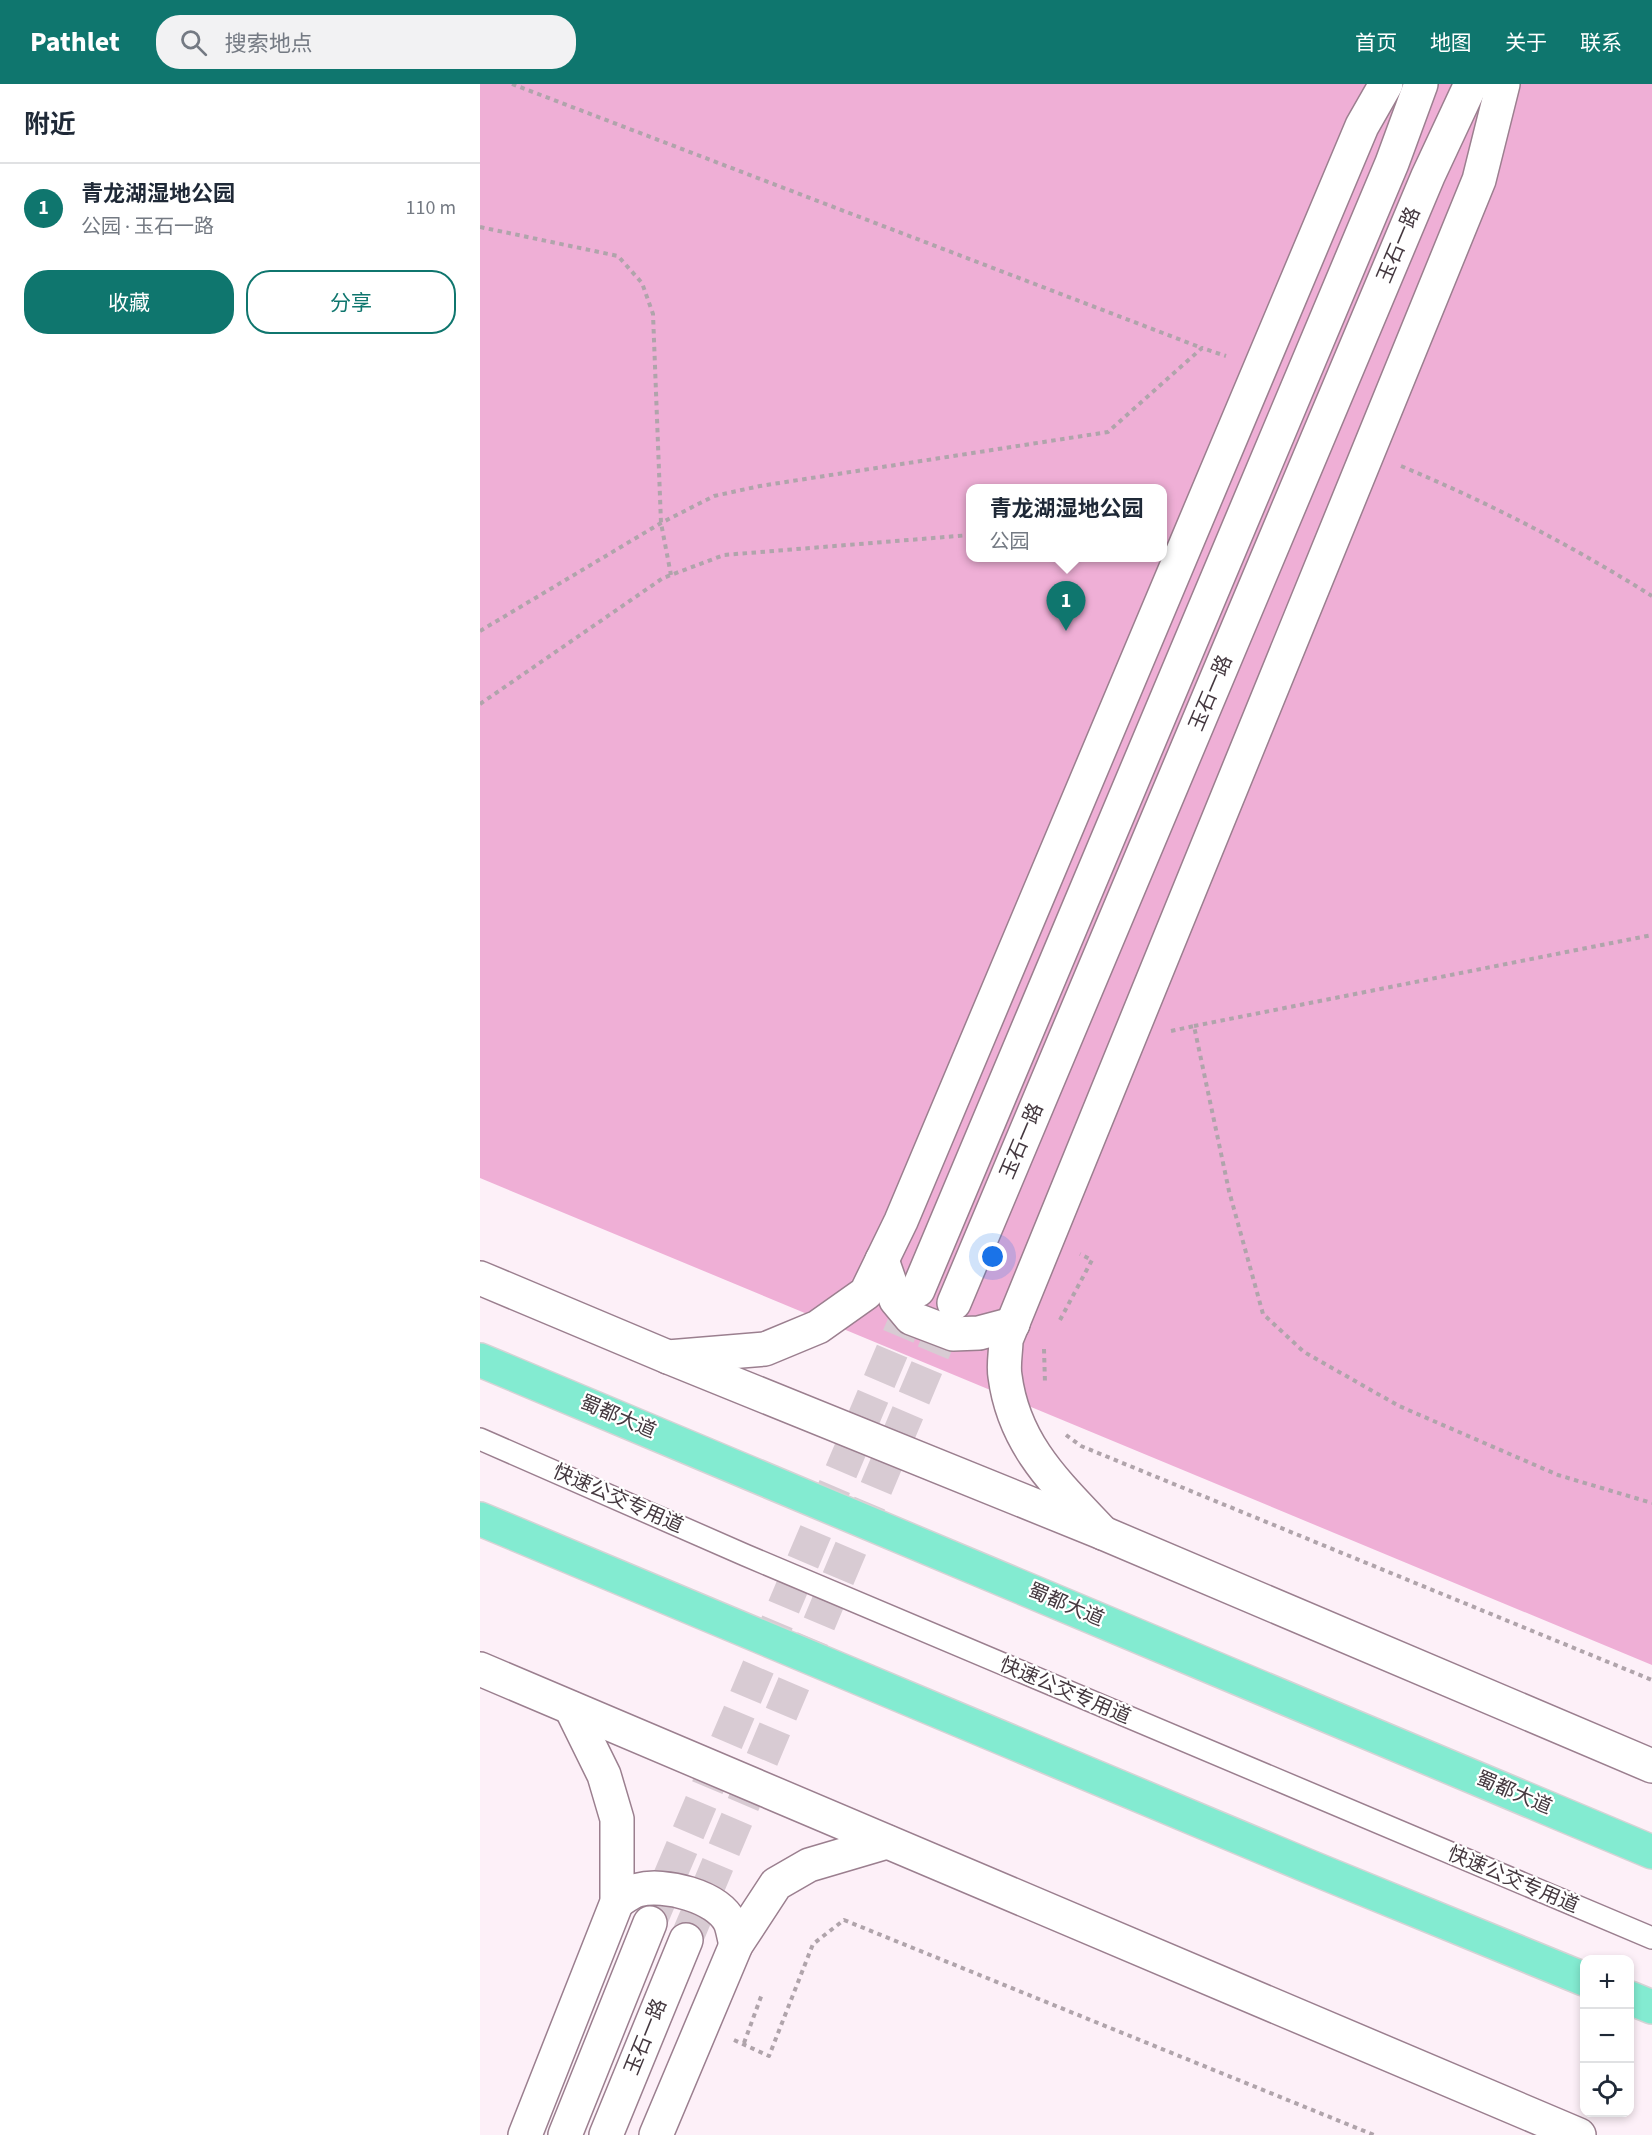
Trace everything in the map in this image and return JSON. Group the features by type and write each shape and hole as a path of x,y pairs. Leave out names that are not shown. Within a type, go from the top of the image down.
{"highway":[{"name":"蜀都大道","path":"480,1360 1652,1852"},
{"path":"480,1519 1310,1867 1580,1977"},
{"path":"1634,2000 1652,2007"}],"street":[{"path":"668,1358 765,1349 818,1327 866,1293 882,1260 1362,126 1386,84"},
{"name":"玉石一路","path":"918,1290 1392,163 1421,84"},
{"name":"玉石一路","path":"954,1303 1423,187 1471,84"},
{"path":"1103,1533 1040,1466 1023,1434 1011,1405 1004,1375 1006,1340 1479,180 1503,84"},
{"path":"882,1260 896,1300 911,1318 953,1334 979,1333 1013,1324"},
{"path":"480,1278 668,1358 1103,1533 1652,1766"},
{"path":"480,1670 1579,2135"},
{"path":"525,2135 617,1902 617,1819 604,1775 571,1708"},
{"path":"656,2135 736,1945 776,1884 809,1865 887,1842"},
{"path":"617,1902 637,1890 668,1888 694,1896 715,1906 730,1922 736,1945"},
{"path":"565,2135 650,1923"},
{"name":"玉石一路","path":"606,2135 686,1940"}],"lane":[{"name":"快速公交专用道","path":"480,1439 745,1555 1652,1938"}],"path":[{"path":"512,84 1202,348 1260,367"},
{"path":"480,227 618,256 642,283 653,314 661,523 671,575"},
{"path":"480,632 661,523 714,496 760,486 1108,432 1202,348"},
{"path":"1367,451 1479,499 1583,553 1652,596"},
{"path":"480,704 671,575 724,555 966,535"},
{"path":"1127,1041 1652,935"},
{"path":"1194,1026 1229,1191 1263,1314 1304,1352 1399,1406 1558,1475 1652,1503"},
{"path":"1060,1320 1092,1260 1077,1253"},
{"path":"1043,1341 1045,1386"},
{"path":"1064,1433 1081,1446 1652,1680"},
{"path":"762,1994 744,2043 769,2056 813,1944 844,1920 1374,2135"}],"shaded area":[{"path":"480,84 1652,84 1652,1665 480,1178"}],"tunnel":[{"path":"650,1923 918,1290"},
{"path":"686,1940 954,1303"}],"place":[{"name":"青龙湖湿地公园","path":"1066,631"}]}
